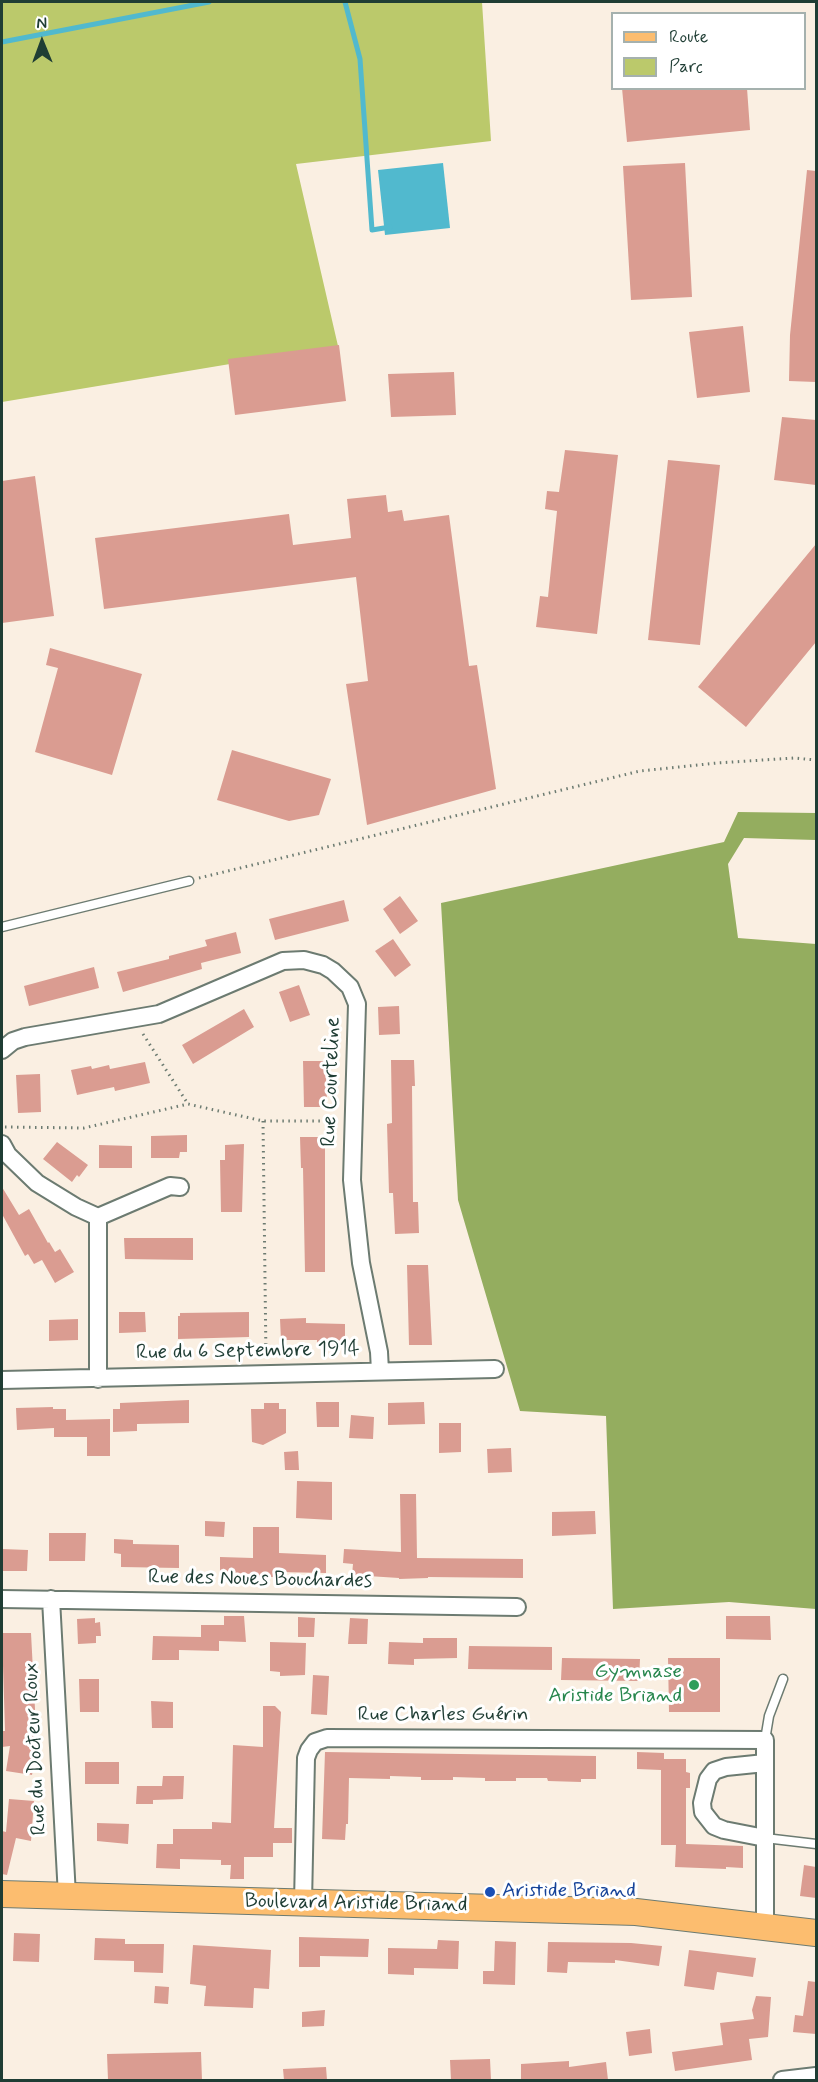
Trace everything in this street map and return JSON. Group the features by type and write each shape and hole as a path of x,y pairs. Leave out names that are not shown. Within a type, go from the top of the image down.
{"main road":[{"name":"Boulevard Aristide Briand","path":"2,1894 636,1912 816,1933"}],"street":[{"name":"Rue Courteline","path":"2,1050 13,1041 25,1036 134,1020 159,1014 283,961 304,960 323,965 333,971 350,987 357,1004 351,1180 362,1263 379,1352 380,1371"},
{"path":"2,1144 8,1155 37,1183 76,1207 98,1217 170,1186 180,1187"},
{"path":"98,1217 98,1379"},
{"name":"Rue du 6 Septembre 1914","path":"2,1380 495,1369"},
{"name":"Rue des Noues Bouchardes","path":"2,1599 517,1607"},
{"name":"Rue du Docteur Roux","path":"51,1599 67,1896"},
{"name":"Rue Charles Guérin","path":"303,1903 306,1758 309,1749 315,1743 327,1738 765,1740"},
{"path":"765,1740 765,1927"},
{"path":"765,1763 726,1767 714,1771 708,1779 702,1803 704,1812 714,1826 765,1838"},
{"path":"782,2080 816,2076"}],"lane":[{"path":"2,927 189,881"},
{"path":"765,1740 769,1716 783,1679"},
{"path":"765,1838 816,1844"}],"path":[{"path":"189,881 640,771 739,761 795,758 816,760"},
{"path":"134,1020 188,1104"},
{"path":"2,1127 84,1128 188,1104 263,1121 353,1122"},
{"path":"263,1121 266,1375"}],"green space":[{"path":"2,2 482,2 491,141 296,164 338,346 2,402"},
{"path":"738,812 816,813 816,840 744,838 728,864 738,938 816,944 816,1609 729,1602 613,1609 606,1416 520,1411 458,1200 441,903 724,842"}],"water":[{"path":"443,163 450,228 385,235 378,170"}],"building":[{"path":"622,90 747,90 750,130 627,142"},
{"path":"685,163 692,297 631,300 623,166"},
{"path":"807,170 816,171 816,382 789,381 790,335"},
{"path":"743,326 750,392 697,398 689,332"},
{"path":"339,345 346,401 235,415 228,359"},
{"path":"454,372 456,415 391,417 388,374"},
{"path":"782,417 816,420 816,485 774,480"},
{"path":"565,450 618,455 597,634 536,627 540,596 548,597 557,511 545,509 547,491 559,492"},
{"path":"668,460 720,465 700,645 648,640"},
{"path":"35,476 54,616 2,623 2,481"},
{"path":"386,495 388,512 402,510 404,521 449,515 469,666 477,665 496,789 367,825 346,684 368,681 356,577 104,609 95,538 289,514 293,545 351,538 347,499"},
{"path":"816,544 816,642 746,727 698,687"},
{"path":"50,648 142,674 112,775 35,752 58,668 46,665"},
{"path":"232,750 331,779 319,815 289,821 217,800"},
{"path":"400,896 418,921 400,934 383,909"},
{"path":"344,900 349,921 275,940 269,919"},
{"path":"236,932 241,953 201,963 202,969 123,992 117,972 169,959 169,956 207,946 205,940"},
{"path":"393,939 411,965 395,977 375,951"},
{"path":"94,967 99,988 29,1006 24,986"},
{"path":"299,985 310,1015 290,1022 279,992"},
{"path":"399,1006 400,1034 379,1035 378,1007"},
{"path":"244,1009 254,1027 193,1064 182,1045"},
{"path":"391,1060 414,1060 415,1086 412,1086 413,1202 418,1202 419,1233 395,1234 393,1193 389,1193 387,1124 392,1123"},
{"path":"303,1061 326,1061 327,1107 304,1107"},
{"path":"145,1062 150,1083 115,1091 114,1087 77,1095 71,1070 109,1065 110,1069"},
{"path":"40,1074 41,1112 18,1113 16,1075"},
{"path":"187,1135 187,1152 180,1152 179,1158 151,1158 151,1136"},
{"path":"300,1137 325,1137 325,1272 305,1272 303,1168 301,1168"},
{"path":"57,1142 88,1165 72,1182 43,1159"},
{"path":"244,1144 242,1212 221,1212 220,1160 225,1160 225,1145"},
{"path":"99,1145 132,1146 132,1168 99,1168"},
{"path":"2,1187 19,1215 29,1209 48,1243 55,1252 60,1249 74,1272 55,1283 42,1260 34,1264 28,1254 25,1256 2,1214"},
{"path":"124,1238 193,1238 193,1260 125,1259"},
{"path":"407,1265 428,1265 432,1345 409,1345"},
{"path":"119,1312 145,1312 146,1332 119,1333"},
{"path":"249,1312 249,1337 178,1339 180,1313"},
{"path":"306,1318 306,1323 345,1324 345,1347 317,1347 317,1340 281,1340 280,1319"},
{"path":"78,1319 78,1340 49,1341 49,1320"},
{"path":"189,1400 189,1423 137,1424 137,1431 113,1432 113,1409 120,1409 120,1403"},
{"path":"316,1402 339,1402 339,1427 317,1427"},
{"path":"424,1402 425,1424 388,1425 388,1403"},
{"path":"264,1403 279,1403 279,1409 286,1409 286,1433 263,1445 252,1442 251,1409 264,1409"},
{"path":"53,1407 53,1409 66,1409 66,1420 110,1419 110,1456 87,1456 87,1437 54,1437 54,1428 17,1430 16,1408"},
{"path":"351,1415 374,1417 373,1439 349,1438"},
{"path":"439,1423 461,1423 461,1452 439,1453"},
{"path":"511,1448 512,1472 488,1473 487,1449"},
{"path":"298,1451 299,1470 285,1470 284,1452"},
{"path":"297,1481 332,1482 332,1520 296,1518"},
{"path":"400,1494 416,1494 417,1558 523,1559 523,1578 399,1579 352,1575 353,1564 343,1563 344,1549 401,1552"},
{"path":"595,1511 596,1534 552,1536 552,1512"},
{"path":"205,1521 225,1522 224,1537 205,1536"},
{"path":"253,1527 279,1527 279,1553 326,1555 326,1573 279,1572 279,1577 220,1577 220,1557 253,1558"},
{"path":"49,1533 86,1533 85,1561 49,1561"},
{"path":"114,1539 133,1540 133,1544 179,1545 179,1568 121,1567 121,1554 114,1553"},
{"path":"2,1549 28,1550 27,1571 2,1571"},
{"path":"224,1616 244,1616 246,1642 219,1641 219,1651 179,1650 179,1660 152,1660 153,1636 201,1637 201,1625 224,1625"},
{"path":"726,1616 770,1616 771,1640 726,1639"},
{"path":"298,1617 315,1618 314,1637 298,1637"},
{"path":"95,1618 95,1623 100,1622 101,1636 96,1636 96,1643 78,1644 77,1619"},
{"path":"350,1618 368,1619 367,1644 348,1644"},
{"path":"2,1633 31,1633 37,1747 32,1775 6,1771 10,1746 2,1747 2,1731 5,1731"},
{"path":"423,1638 457,1638 457,1658 414,1659 414,1665 388,1664 389,1642 423,1643"},
{"path":"270,1642 306,1643 305,1675 280,1676 280,1672 270,1671"},
{"path":"469,1646 552,1647 552,1670 468,1669"},
{"path":"562,1658 640,1659 639,1681 561,1680"},
{"name":"Gymnase Aristide Briand","path":"668,1658 720,1658 720,1712 669,1712"},
{"path":"313,1675 329,1676 327,1715 311,1714"},
{"path":"79,1679 99,1679 99,1712 80,1712"},
{"path":"151,1701 173,1702 173,1728 152,1728"},
{"path":"263,1706 275,1706 281,1712 274,1828 292,1828 292,1843 273,1843 273,1857 244,1857 244,1879 230,1879 231,1865 221,1865 221,1860 180,1859 180,1869 156,1868 157,1844 173,1844 173,1829 212,1829 212,1822 231,1823 233,1745 263,1747"},
{"path":"325,1752 596,1756 596,1779 581,1779 581,1782 548,1781 547,1778 485,1781 485,1778 453,1777 453,1780 421,1780 421,1777 390,1776 390,1779 349,1778 348,1824 346,1824 345,1840 322,1839"},
{"path":"637,1752 664,1753 664,1759 686,1759 686,1772 690,1773 690,1788 686,1788 686,1844 743,1846 743,1868 675,1867 676,1845 661,1845 661,1770 637,1769"},
{"path":"85,1762 119,1762 119,1784 85,1784"},
{"path":"163,1776 184,1776 183,1799 153,1800 153,1804 136,1804 137,1786 162,1786"},
{"path":"9,1799 34,1801 31,1841 16,1838 7,1875 2,1874 2,1831 6,1832"},
{"path":"97,1823 129,1824 128,1844 97,1841"},
{"path":"804,1865 816,1867 816,1898 800,1896"},
{"path":"14,1933 40,1934 39,1962 13,1961"},
{"path":"299,1937 369,1939 368,1957 320,1956 320,1967 299,1967"},
{"path":"95,1938 125,1939 125,1944 164,1944 163,1973 134,1972 134,1961 94,1960"},
{"path":"438,1940 459,1941 458,1969 414,1968 414,1975 388,1974 388,1948 437,1949"},
{"path":"495,1941 516,1942 515,1985 483,1984 483,1971 494,1971"},
{"path":"548,1942 631,1943 662,1946 659,1966 615,1960 615,1963 568,1962 567,1973 547,1972"},
{"path":"193,1945 271,1950 269,1989 254,1988 253,2008 204,2006 206,1986 190,1984"},
{"path":"689,1950 756,1958 753,1977 717,1972 714,1990 684,1986"},
{"path":"808,1981 816,1982 816,2034 793,2032 795,2015 803,2016"},
{"path":"155,1986 169,1987 168,2004 154,2003"},
{"path":"756,1996 771,1997 768,2037 749,2039 752,2060 675,2071 672,2052 723,2045 720,2023 754,2019 752,2010"},
{"path":"325,2010 324,2026 302,2027 302,2012"},
{"path":"650,2029 652,2053 629,2056 626,2032"},
{"path":"201,2052 202,2080 108,2080 107,2054"},
{"path":"490,2059 491,2080 451,2080 450,2060"},
{"path":"569,2061 569,2067 606,2062 608,2080 521,2080 521,2064"},
{"path":"326,2067 327,2080 284,2080 283,2069"}],"waterway":[{"path":"2,42 209,2"},
{"path":"345,2 360,59 372,230 390,227"}],"place":[{"name":"Gymnase Aristide Briand","path":"694,1685"},
{"name":"Aristide Briand","path":"490,1892"}]}
